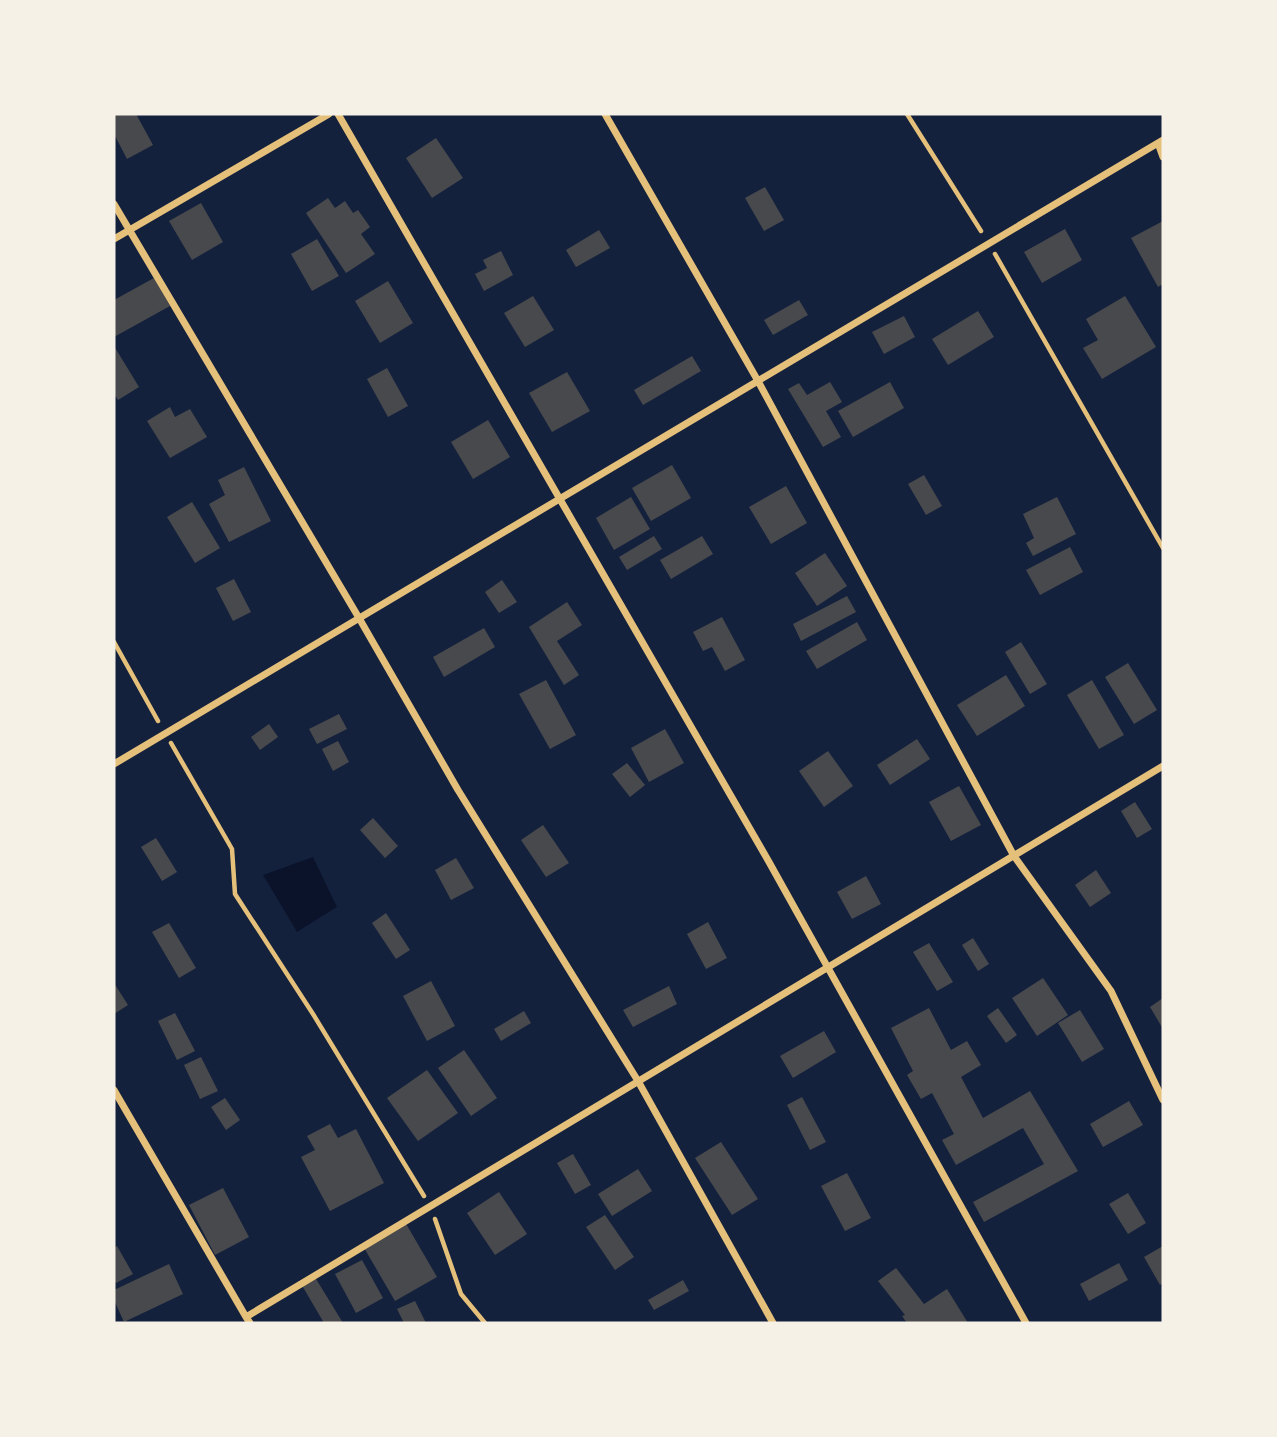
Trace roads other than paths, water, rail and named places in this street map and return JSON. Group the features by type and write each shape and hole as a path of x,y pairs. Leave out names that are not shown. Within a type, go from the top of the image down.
{"street":[{"path":"114,239 329,114"},
{"path":"338,114 828,967 1026,1323"},
{"path":"605,114 758,381 1014,856 1111,991 1163,1101"},
{"path":"114,764 1160,141 1163,157"},
{"path":"114,204 458,790 638,1081 773,1323"},
{"path":"114,1090 248,1320 430,1206 1163,766"}],"water":[{"path":"313,857 337,907 297,932 263,875"}]}
